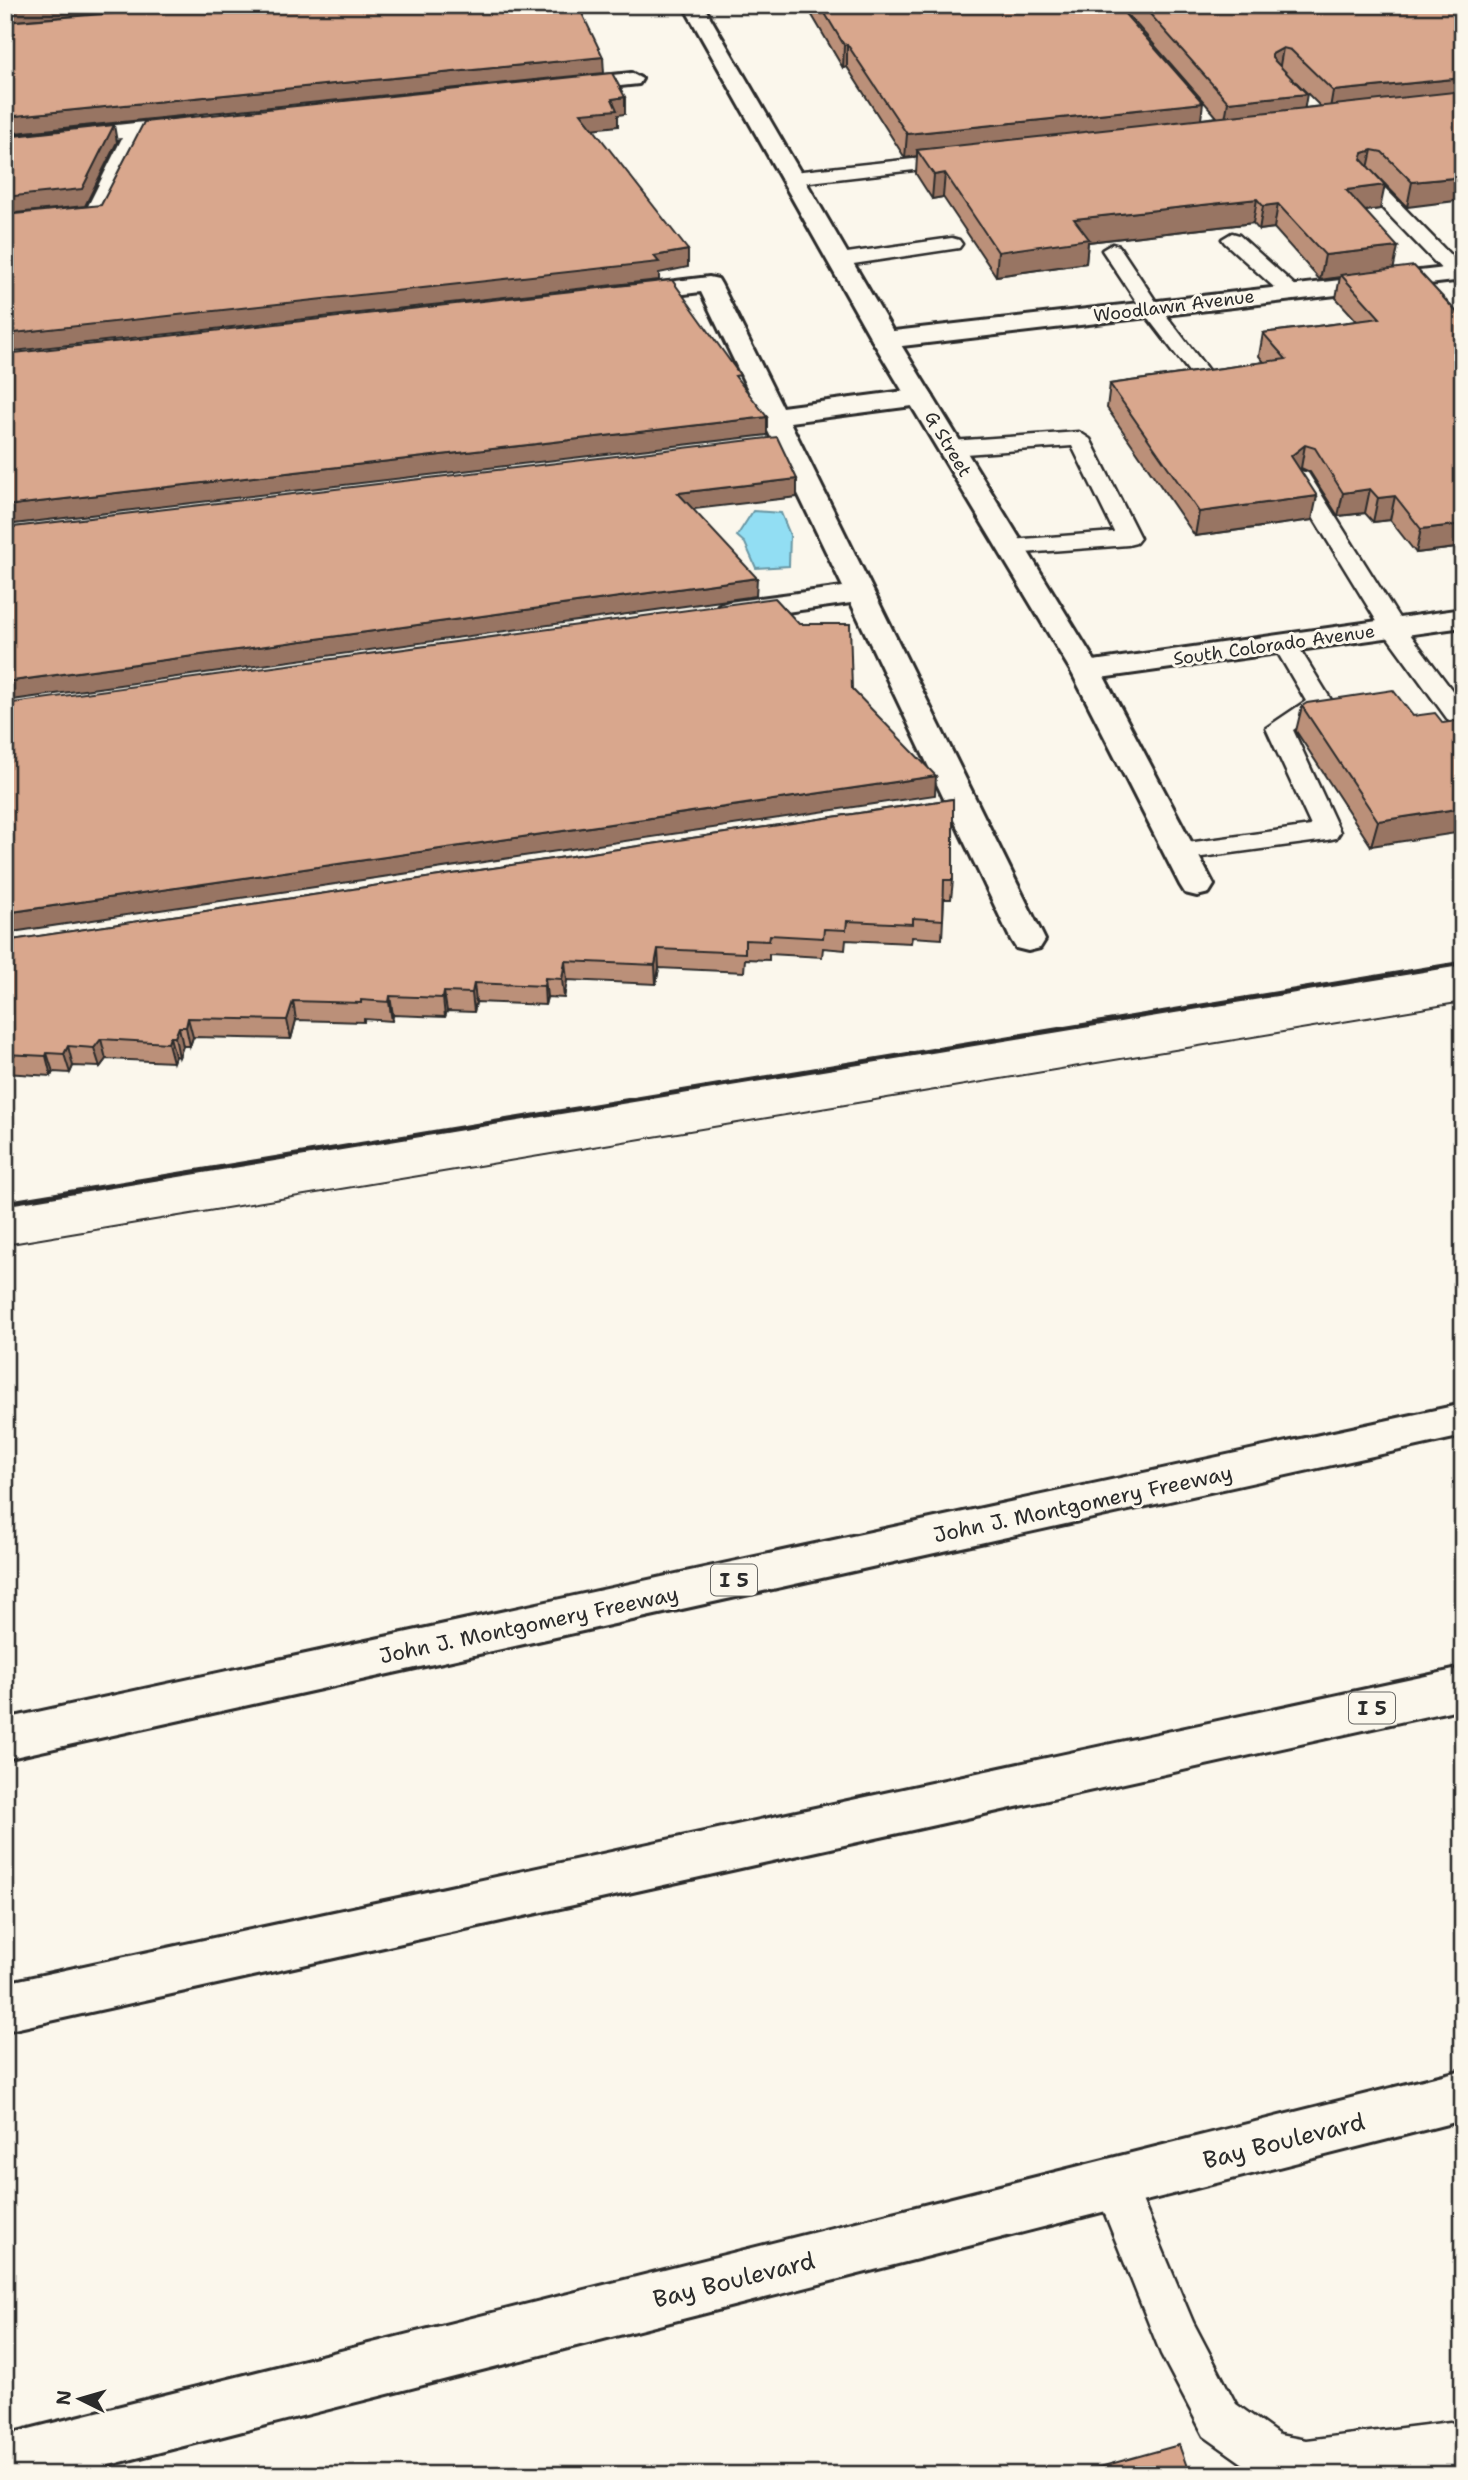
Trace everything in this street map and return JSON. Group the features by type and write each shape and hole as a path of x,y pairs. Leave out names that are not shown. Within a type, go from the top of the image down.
{"main road":[{"name":"G Street","path":"694,5 885,340 1086,671 1197,885"},
{"path":"548,88 631,79"},
{"path":"5,144 219,121"},
{"path":"5,223 96,214 137,130"},
{"name":"Woodlawn Avenue","path":"885,340 1461,275"},
{"path":"599,297 709,284 785,443 862,593 951,805 1028,940"},
{"path":"772,415 920,397"},
{"path":"758,447 785,443"},
{"path":"696,616 862,593"},
{"name":"South Colorado Avenue","path":"1086,671 1463,618"},
{"name":"John J. Montgomery Freeway","path":"5,1739 1463,1420"},
{"name":"I 5","path":"5,2007 1463,1688"},
{"name":"Bay Boulevard","path":"5,2463 1463,2095"}],"lane":[{"path":"793,178 972,159"},
{"path":"1368,182 1461,275"},
{"path":"1232,239 1292,293"},
{"path":"840,260 952,244"},
{"path":"1112,250 1151,309 1210,386"},
{"path":"951,448 1079,439 1128,538 1011,547"},
{"path":"1300,478 1393,628 1463,723"},
{"path":"1180,852 1328,832 1279,728 1320,703 1284,643"},
{"path":"1114,2184 1177,2338 1220,2420 1269,2456 1306,2463 1450,2445"}],"water":[{"path":"753,511 781,513 790,535 789,566 756,568 745,543 737,536"}],"building":[{"path":"213,5 578,5 603,57 5,117 5,22"},
{"path":"820,5 1117,5 1203,103 907,134 847,44 844,45"},
{"path":"1142,5 1463,5 1463,78 1333,91 1291,50 1283,48 1272,54 1272,58 1307,94 1228,102"},
{"path":"612,73 625,97 612,99 617,110 581,113 688,250 654,256 659,262 5,334 5,215 101,205 144,122"},
{"path":"1463,91 1463,177 1412,182 1382,152 1372,150 1363,153 1361,159 1385,185 1346,190 1398,247 1325,255 1278,204 1263,206 1257,199 1074,219 1089,239 998,252 945,173 934,175 917,150"},
{"path":"114,125 82,189 5,197 5,137"},
{"path":"1414,266 1463,319 1463,524 1421,529 1395,496 1378,498 1370,489 1343,493 1315,448 1305,445 1291,456 1317,496 1199,512 1110,384 1286,359 1263,333 1380,318 1341,275"},
{"path":"672,280 740,375 735,376 767,417 5,506 5,354"},
{"path":"777,437 797,479 678,493 757,578 5,682 5,528"},
{"path":"775,598 799,624 850,624 852,689 936,776 5,913 5,704"},
{"path":"1393,690 1413,716 1435,713 1443,723 1463,720 1463,808 1378,821 1302,706"},
{"path":"953,799 953,880 944,880 943,920 913,918 913,924 847,921 846,930 824,929 823,938 770,935 769,941 745,940 745,953 658,949 655,965 565,961 562,979 545,978 544,986 474,983 472,993 444,992 443,998 390,996 389,1002 361,1000 361,1003 293,1001 287,1020 188,1018 186,1027 179,1027 175,1037 170,1037 168,1043 101,1039 94,1048 68,1046 64,1054 5,1054 5,941"},
{"path":"1179,2445 1190,2475 1071,2475"}],"tram line":[{"path":"5,1245 1463,1002"}],"railway":[{"path":"5,1203 1463,963"}]}
